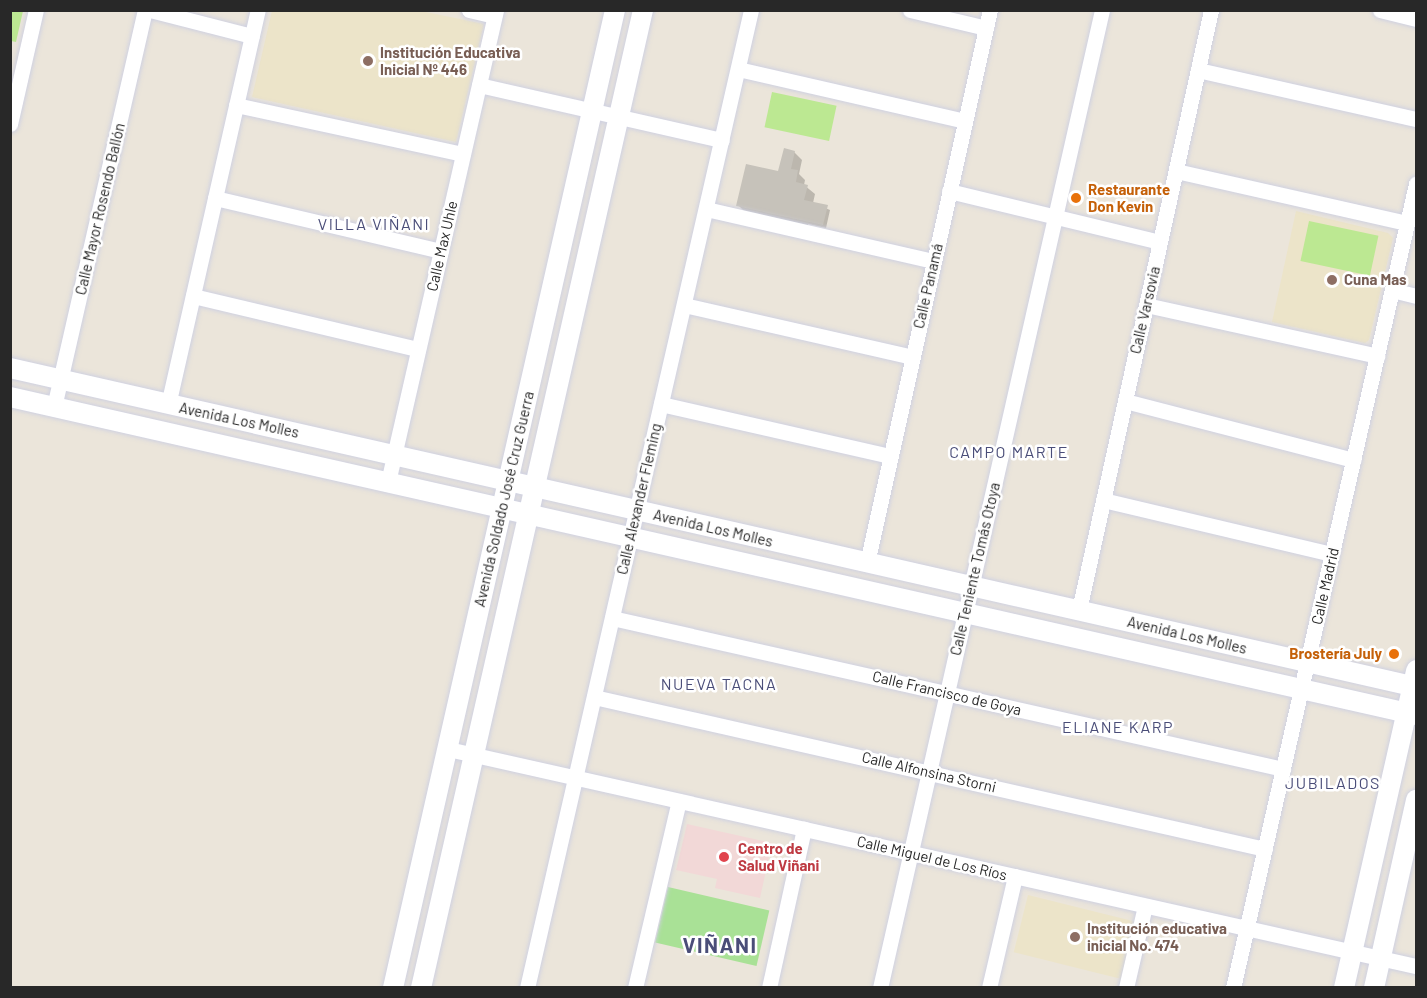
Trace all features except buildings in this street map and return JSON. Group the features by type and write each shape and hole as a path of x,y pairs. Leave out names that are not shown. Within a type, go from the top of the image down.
{"street":[{"path":"10,124 18,52 36,10"},
{"name":"Calle Mayor Rosendo Ballón","path":"54,407 145,10"},
{"path":"150,10 252,36"},
{"path":"168,405 258,10"},
{"path":"469,10 495,14"},
{"name":"Avenida Soldado José Cruz Guerra","path":"393,987 615,10"},
{"name":"Avenida Soldado José Cruz Guerra","path":"421,987 643,10"},
{"name":"Calle Alexander Fleming","path":"527,987 751,10"},
{"path":"910,10 986,28"},
{"name":"Calle Panamá","path":"867,563 990,10"},
{"name":"Calle Teniente Tomás Otoya","path":"880,987 1102,10"},
{"name":"Calle Varsovia","path":"1079,610 1211,10"},
{"path":"1380,10 1416,18"},
{"name":"Calle Max Uhle","path":"388,482 495,14"},
{"path":"738,69 965,121"},
{"path":"1198,70 1416,119"},
{"path":"479,85 722,140"},
{"path":"236,105 463,154"},
{"path":"1176,171 1407,223"},
{"name":"Calle Madrid","path":"1233,987 1416,184"},
{"path":"949,191 1160,242"},
{"path":"215,198 441,250"},
{"path":"706,209 933,261"},
{"path":"1392,290 1416,296"},
{"path":"193,296 418,349"},
{"path":"684,305 912,357"},
{"path":"1146,305 1377,357"},
{"name":"Avenida Los Molles","path":"10,368 1308,662 1415,681"},
{"name":"Avenida Los Molles","path":"10,397 1412,714"},
{"path":"1125,401 1353,460"},
{"path":"661,404 890,456"},
{"path":"1103,500 1332,554"},
{"name":"Calle Francisco de Goya","path":"612,618 1283,769"},
{"path":"1344,987 1412,714 1415,681"},
{"name":"Calle Alfonsina Storni","path":"594,697 1265,849"},
{"name":"Calle Miguel de Los Ríos","path":"448,749 1416,966"},
{"path":"1374,987 1416,800"},
{"path":"635,987 679,801"},
{"path":"769,987 804,829"},
{"path":"989,987 1015,876"},
{"path":"1126,987 1145,906"}],"shaded area":[{"name":"Institución Educativa Inicial Nº 446","path":"272,11 421,11 484,24 456,142 252,97"},
{"name":"Cuna Mas","path":"1296,211 1388,233 1393,238 1369,340 1365,343 1272,322"},
{"name":"Centro de Salud Viñani","path":"687,824 772,843 760,898 715,888 717,879 676,870"},
{"name":"Institución educativa inicial No. 474","path":"1028,895 1136,922 1121,979 1014,952"}],"green space":[{"path":"11,10 23,11 16,42 11,41"},
{"path":"772,92 837,106 829,141 765,127"},
{"path":"1309,221 1378,236 1370,276 1300,261"},
{"path":"668,887 769,910 757,966 655,943"}],"place":[{"name":"Institución Educativa Inicial Nº 446","path":"368,61"},
{"name":"Restaurante Don Kevin","path":"1076,198"},
{"name":"Cuna Mas","path":"1332,280"},
{"name":"Brostería July","path":"1394,654"},
{"name":"Centro de Salud Viñani","path":"724,857"},
{"name":"Institución educativa inicial No. 474","path":"1075,937"}],"district":[{"name":"VILLA VIÑANI","path":"374,224"},
{"name":"CAMPO MARTE","path":"1009,452"},
{"name":"NUEVA TACNA","path":"719,684"},
{"name":"ELIANE KARP","path":"1118,727"},
{"name":"JUBILADOS","path":"1333,783"},
{"name":"VIÑANI","path":"720,945"}]}
